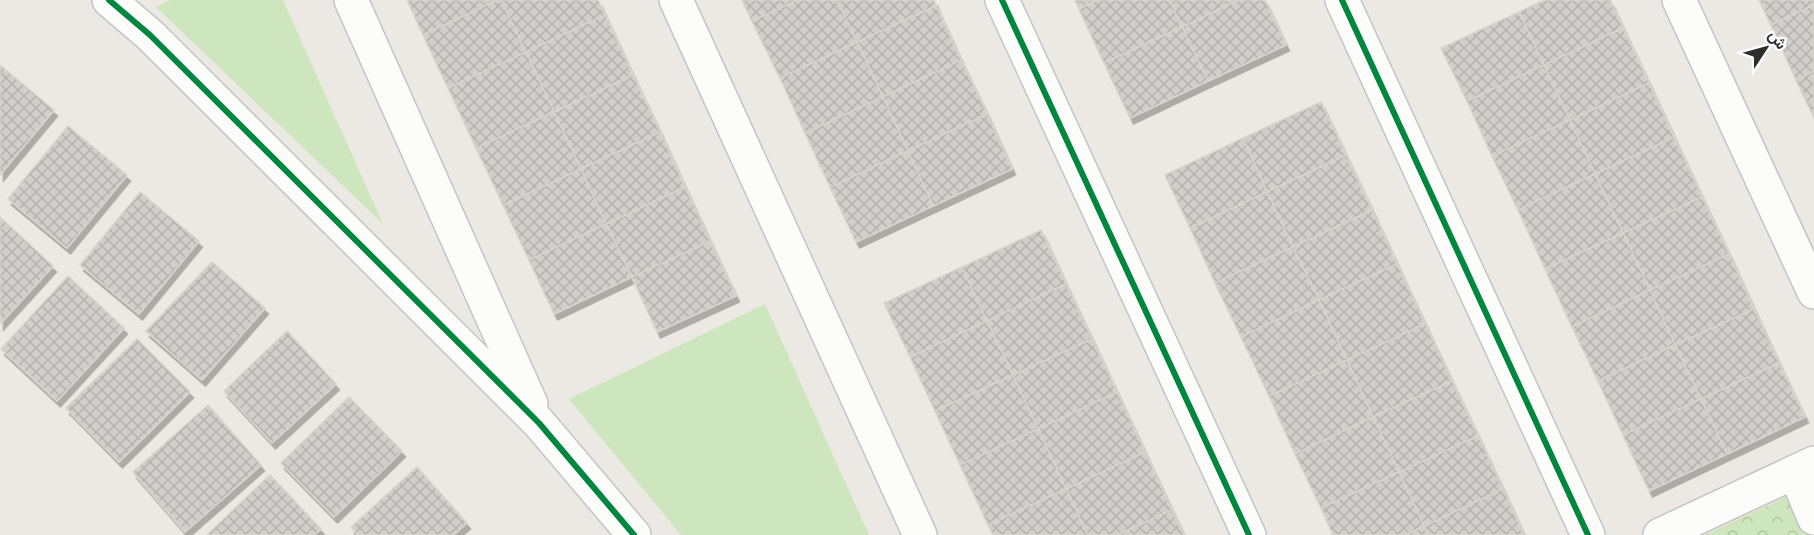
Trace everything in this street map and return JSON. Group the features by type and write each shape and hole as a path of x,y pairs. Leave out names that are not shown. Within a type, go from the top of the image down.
{"street":[{"path":"351,0 539,423"},
{"path":"676,0 920,535"},
{"path":"1002,0 1249,535"},
{"path":"1342,0 1588,535"},
{"path":"1679,0 1814,292"},
{"path":"124,4 150,35 539,423 634,535"},
{"path":"1660,535 1804,467 1814,518"}],"green space":[{"path":"170,0 283,0 383,224 156,7"},
{"path":"765,304 869,535 681,535 569,399"},
{"path":"1792,494 1808,535 1705,535"}],"building":[{"path":"407,0 497,0 423,35"},
{"path":"501,0 526,52 448,88 423,35"},
{"path":"501,0 598,0 605,15 526,52"},
{"path":"742,0 798,0 752,21"},
{"path":"798,0 837,0 857,42 780,78 752,21"},
{"path":"837,0 934,0 936,6 857,42"},
{"path":"1075,0 1097,0 1079,9"},
{"path":"1097,0 1170,0 1182,27 1104,63 1079,9"},
{"path":"1170,0 1239,0 1182,27"},
{"path":"1239,0 1265,0 1286,45 1208,81 1182,27"},
{"path":"1544,0 1610,0 1623,28 1544,65 1519,12"},
{"path":"1759,0 1814,0 1814,5 1771,25"},
{"path":"1814,5 1814,71 1796,80 1771,25"},
{"path":"936,6 961,60 883,97 857,42"},
{"path":"1519,12 1544,65 1467,101 1441,48"},
{"path":"605,15 633,75 554,112 526,52"},
{"path":"1182,27 1208,81 1130,118 1104,63"},
{"path":"1623,28 1649,83 1570,120 1544,65"},
{"path":"857,42 883,97 805,133 780,78"},
{"path":"526,52 554,112 476,148 448,88"},
{"path":"961,60 987,114 908,151 883,97"},
{"path":"0,65 54,110 0,175"},
{"path":"1544,65 1570,120 1492,156 1467,101"},
{"path":"1814,71 1814,118 1796,80"},
{"path":"633,75 660,132 581,169 554,112"},
{"path":"1649,83 1674,137 1595,174 1570,120"},
{"path":"883,97 908,151 830,187 805,133"},
{"path":"1321,102 1346,155 1267,192 1243,138"},
{"path":"554,112 581,169 503,205 476,148"},
{"path":"987,114 1012,169 933,206 908,151"},
{"path":"1570,120 1595,174 1518,210 1492,156"},
{"path":"68,126 127,175 67,248 8,199"},
{"path":"660,132 685,187 606,224 581,169"},
{"path":"1674,137 1702,197 1623,233 1595,174"},
{"path":"1243,138 1267,192 1190,228 1165,175"},
{"path":"908,151 933,206 856,242 830,187"},
{"path":"1346,155 1372,210 1293,247 1267,192"},
{"path":"581,169 606,224 529,260 503,205"},
{"path":"1595,174 1623,233 1545,269 1518,210"},
{"path":"685,187 710,241 632,277 606,224"},
{"path":"140,192 199,241 139,314 80,265"},
{"path":"1267,192 1293,247 1215,283 1190,228"},
{"path":"1702,197 1729,254 1650,290 1623,233"},
{"path":"1372,210 1397,264 1319,300 1293,247"},
{"path":"0,217 53,266 0,324"},
{"path":"606,224 632,277 554,314 529,260"},
{"path":"1041,230 1066,284 987,321 962,267"},
{"path":"1623,233 1650,290 1572,327 1545,269"},
{"path":"710,241 736,296 657,332 632,277"},
{"path":"1293,247 1319,300 1241,337 1215,283"},
{"path":"1729,254 1754,309 1675,345 1650,290"},
{"path":"212,262 265,308 202,380 146,331"},
{"path":"1397,264 1425,324 1347,360 1319,300"},
{"path":"962,267 987,321 910,357 884,303"},
{"path":"68,276 124,328 57,401 1,349"},
{"path":"1066,284 1092,339 1013,375 987,321"},
{"path":"1650,290 1675,345 1598,381 1572,327"},
{"path":"1319,300 1347,360 1269,396 1241,337"},
{"path":"1754,309 1779,363 1701,399 1675,345"},
{"path":"987,321 1013,375 935,411 910,357"},
{"path":"1425,324 1452,381 1373,417 1347,360"},
{"path":"287,331 336,384 272,443 224,391"},
{"path":"137,339 190,392 119,462 66,408"},
{"path":"1092,339 1117,392 1038,429 1013,375"},
{"path":"1675,345 1701,399 1623,435 1598,381"},
{"path":"1347,360 1373,417 1295,454 1269,396"},
{"path":"1779,363 1805,417 1727,454 1701,399"},
{"path":"1013,375 1038,429 960,465 935,411"},
{"path":"1452,381 1478,436 1399,472 1373,417"},
{"path":"1117,392 1145,452 1066,489 1038,429"},
{"path":"349,397 402,451 334,517 281,463"},
{"path":"1701,399 1727,454 1649,491 1623,435"},
{"path":"208,405 261,465 185,532 133,472"},
{"path":"1373,417 1399,472 1321,508 1295,454"},
{"path":"1038,429 1066,489 988,525 960,465"},
{"path":"1478,436 1503,489 1424,526 1399,472"},
{"path":"1145,452 1172,510 1117,535 1088,535 1066,489"},
{"path":"417,467 467,523 453,535 358,535 351,527"},
{"path":"1399,472 1424,526 1405,535 1333,535 1321,508"},
{"path":"270,475 321,529 314,535 207,535"},
{"path":"1066,489 1088,535 993,535 988,525"},
{"path":"1503,489 1524,535 1428,535 1424,526"},
{"path":"1172,510 1184,535 1117,535"},
{"path":"1424,526 1428,535 1405,535"}],"cycle path":[{"path":"109,0 150,35 539,423 634,535"},
{"path":"1002,0 1249,535"},
{"path":"1342,0 1588,535"}]}
